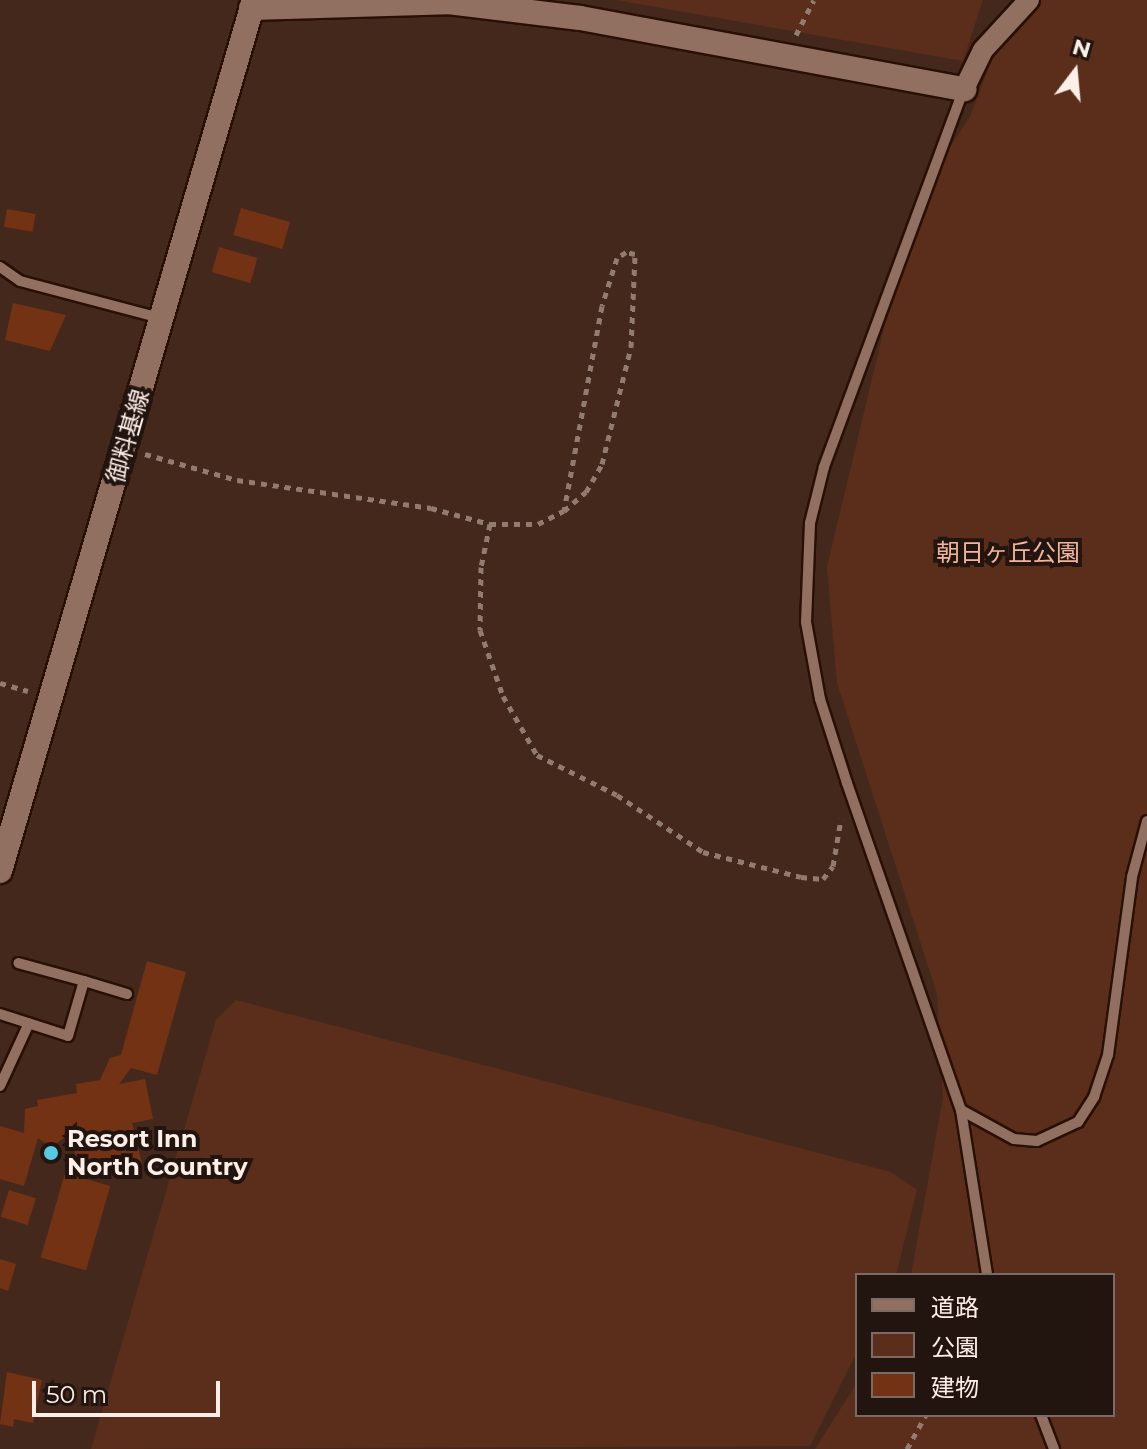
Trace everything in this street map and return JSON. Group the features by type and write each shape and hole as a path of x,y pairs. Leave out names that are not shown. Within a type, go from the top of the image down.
{"street":[{"path":"252,4 448,2 580,18 964,89 983,50 1029,0"},
{"name":"御料基線","path":"0,871 252,4"}],"lane":[{"path":"964,89 824,467 810,523 806,622 820,699 961,1110 987,1273"},
{"path":"0,267 20,281 162,318"},
{"path":"961,1110 1025,1140 1060,1135 1078,1122 1094,1097 1108,1055 1132,877 1147,821"},
{"path":"18,963 127,994"},
{"path":"0,1014 68,1036 84,981"},
{"path":"0,1086 29,1023"},
{"path":"1042,1417 1054,1449"}],"path":[{"path":"786,54 814,0"},
{"path":"125,447 237,480 431,508 490,524 538,524 564,511 595,480 611,436 631,347 635,254 626,252 617,258 602,306 564,511"},
{"path":"490,524 478,598 489,664 537,755 553,768 617,795 703,852 823,879 833,866 847,783"},
{"path":"907,1449 925,1417"}],"green space":[{"path":"616,0 983,0 963,61"},
{"name":"朝日ヶ丘公園","path":"1014,0 1147,0 1147,1449 815,1449 855,1386 855,1417 1115,1417 1115,1273 911,1273 943,1098 937,994 837,683 827,567 915,199 970,117"},
{"path":"236,1000 891,1172 917,1190 896,1273 855,1273 855,1356 810,1446 91,1449 216,1020"}],"building":[{"path":"241,208 290,222 282,249 233,235"},
{"path":"7,209 36,214 32,232 4,227"},
{"path":"219,247 257,258 250,283 212,272"},
{"path":"13,303 66,315 50,351 5,340"},
{"path":"147,961 186,972 157,1075 131,1068 119,1084 145,1079 153,1119 132,1123 142,1163 80,1175 70,1134 51,1147 38,1138 24,1186 0,1179 0,1126 24,1133 25,1109 38,1106 37,1100 77,1093 76,1084 100,1080 110,1058 121,1055"},
{"path":"65,1173 110,1186 86,1271 41,1258"},
{"path":"9,1190 36,1198 28,1225 1,1217"},
{"path":"0,1259 16,1264 8,1291 0,1288"},
{"path":"7,1372 42,1380 33,1423 14,1419 13,1427 0,1424"}],"place":[{"name":"Resort Inn North Country","path":"51,1153"}]}
